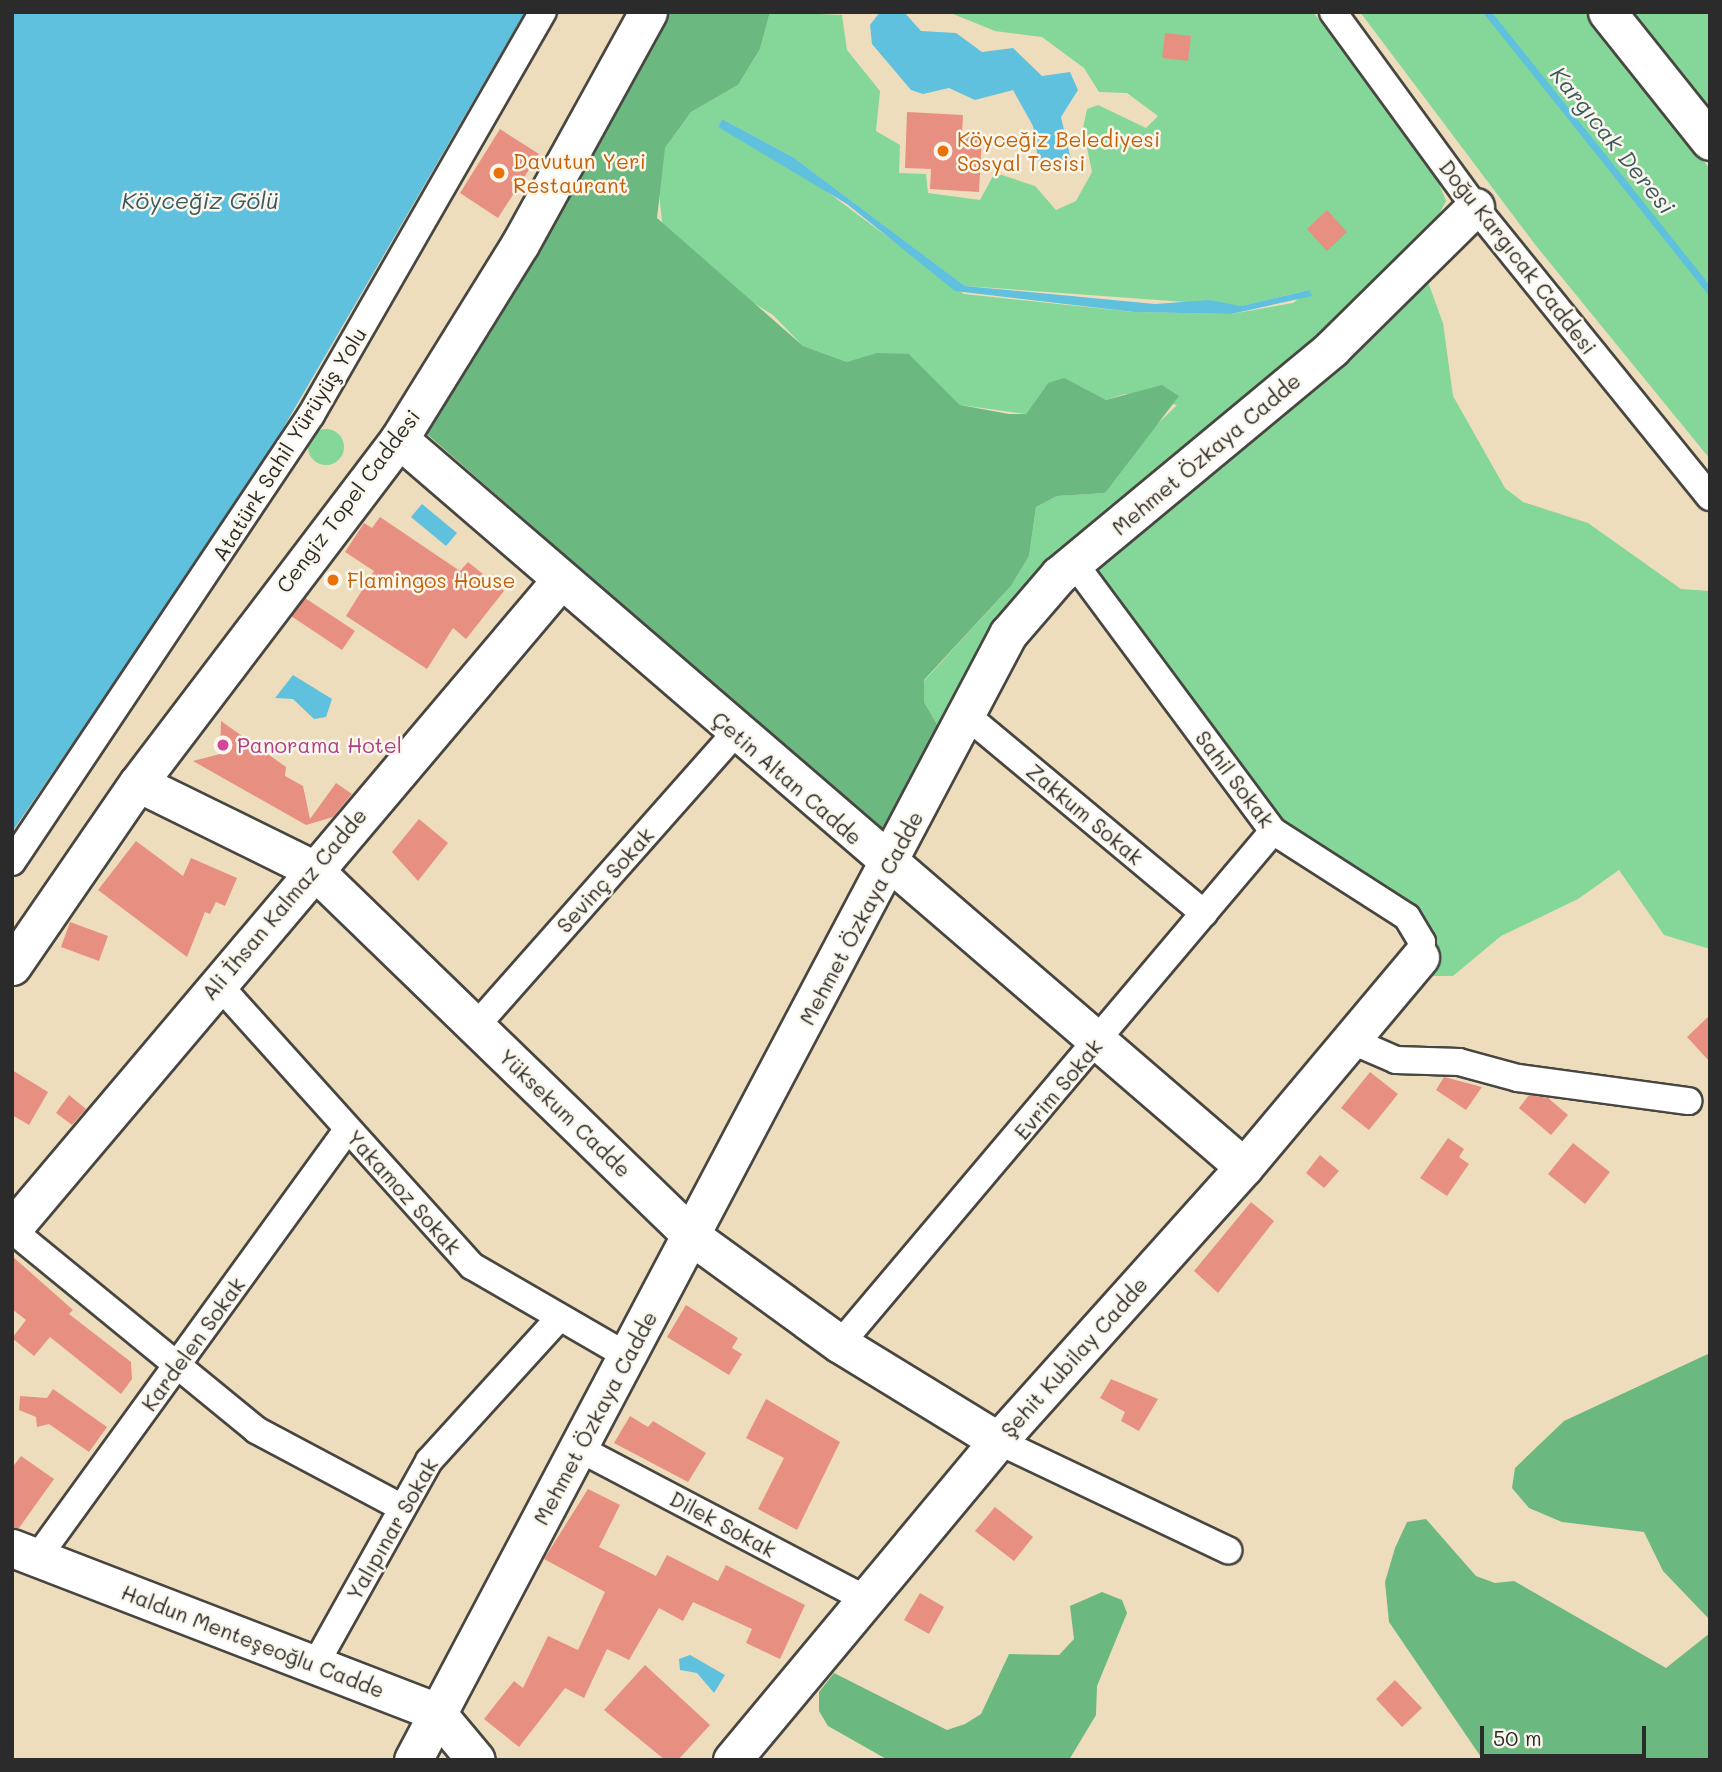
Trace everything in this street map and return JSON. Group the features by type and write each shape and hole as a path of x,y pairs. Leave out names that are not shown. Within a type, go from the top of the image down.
{"street":[{"name":"Atatürk Sahil Yürüyüş Yolu","path":"12,862 311,415 544,12"},
{"name":"Cengiz Topel Caddesi","path":"12,966 138,783 399,439 514,255 648,12"},
{"name":"Doğu Kargıcak Caddesi","path":"1333,12 1475,207 1710,497"},
{"path":"1607,12 1710,141"},
{"name":"Mehmet Özkaya Cadde","path":"413,1760 436,1712 694,1238 1008,634 1074,563 1332,348 1475,207"},
{"name":"Çetin Altan Cadde","path":"399,439 559,582 888,866 1244,1167"},
{"name":"Sahil Sokak","path":"1074,563 1273,831 1407,918 1422,942 1420,957"},
{"name":"Ali İhsan Kalmaz Cadde","path":"12,1230 313,869 559,582"},
{"name":"Zakkum Sokak","path":"966,715 1205,913"},
{"name":"Sevinç Sokak","path":"476,1026 735,733"},
{"name":"Yüksekum Cadde","path":"138,783 313,869 694,1238 840,1344 998,1441"},
{"name":"Evrim Sokak","path":"840,1344 1096,1044 1273,831"},
{"name":"Şehit Kubilay Cadde","path":"732,1760 998,1441 1244,1167 1420,957"},
{"name":"Yakamoz Sokak","path":"217,983 472,1266 558,1319 628,1356"},
{"path":"1350,1040 1396,1060 1459,1062 1518,1078 1688,1101"},
{"name":"Kardelen Sokak","path":"24,1553 176,1368 348,1130"},
{"path":"12,1230 176,1368 287,1450 401,1507"},
{"name":"Yalıpınar Sokak","path":"315,1665 401,1507 478,1399 558,1319"},
{"path":"998,1441 1228,1550"},
{"name":"Dilek Sokak","path":"580,1449 866,1599"},
{"name":"Haldun Menteşeoğlu Cadde","path":"24,1553 436,1712 476,1760"}],"green space":[{"path":"668,12 770,12 760,49 738,85 691,112 665,148 657,218 803,346 847,362 877,353 909,354 960,405 1009,414 1026,414 1048,383 1064,378 1106,400 1162,385 1179,396 1105,493 1057,496 1036,507 1029,556 1011,586 924,680 924,702 939,728 882,832 412,421"},
{"path":"770,12 842,15 847,50 880,91 876,131 900,145 899,173 926,174 928,193 980,200 993,176 1002,175 1035,186 1056,210 1076,201 1092,172 1083,128 1087,109 1098,105 1146,128 1158,116 1127,93 1099,92 1084,68 1042,37 995,31 948,12 1313,12 1429,159 1446,201 1416,257 1064,553 939,728 924,702 924,681 1011,586 1029,556 1036,507 1057,496 1105,493 1136,445 1177,405 1125,394 1106,400 1048,383 1026,414 960,405 909,354 847,362 803,346 773,315 733,290 663,230 657,176 665,148 691,112 738,85 760,49","holes":["722,119 793,157 965,286 1241,306 1309,290 1293,303 1231,314 1134,312 964,294 790,164 718,127"]},
{"path":"1360,12 1586,12 1710,169 1710,459 1537,247"},
{"path":"1633,12 1710,12 1710,112"},
{"path":"1425,274 1443,323 1453,396 1505,488 1523,502 1588,523 1681,589 1710,591 1710,949 1664,935 1619,870 1578,899 1501,936 1453,976 1420,976 1432,947 1425,917 1371,877 1296,838 1096,570"},
{"path":"326,429 339,434 344,447 339,460 326,465 313,460 308,447 313,434"},
{"path":"1710,1353 1710,1620 1663,1571 1644,1532 1562,1522 1529,1508 1512,1488 1515,1468 1564,1421"},
{"path":"1426,1519 1476,1576 1495,1583 1514,1581 1666,1668 1710,1633 1710,1760 1483,1760 1389,1622 1385,1582 1395,1548 1407,1522"},
{"path":"1102,1592 1122,1600 1127,1613 1097,1686 1096,1715 1069,1760 888,1760 828,1726 819,1711 819,1692 834,1673 947,1730 965,1724 981,1714 1009,1654 1059,1655 1074,1639 1070,1606"}],"water":[{"name":"Köyceğiz Gölü","path":"12,12 525,12 253,480 12,832"},
{"path":"880,12 904,12 921,31 956,33 982,52 1013,48 1042,76 1070,72 1078,90 1061,117 1071,160 1052,168 1038,160 1033,126 1013,90 975,100 949,88 923,94 911,90 872,44 870,25"},
{"path":"722,119 793,157 965,286 1155,304 1209,300 1241,306 1309,290 1312,296 1231,314 1134,312 955,291 847,204 718,127"},
{"path":"422,504 457,533 446,546 411,517"},
{"path":"293,675 332,699 326,717 314,719 293,699 275,698"},
{"path":"690,1655 725,1675 714,1693 697,1673 680,1670 679,1659"}],"building":[{"path":"1165,33 1191,36 1188,61 1162,58"},
{"name":"Köyceğiz Belediyesi Sosyal Tesisi","path":"907,112 963,115 962,133 982,134 979,192 930,189 931,169 905,168"},
{"name":"Davutun Yeri Restaurant","path":"500,129 539,154 498,218 460,193"},
{"path":"1327,210 1347,232 1327,251 1307,229"},
{"path":"380,517 460,571 468,562 504,591 466,639 453,628 427,669 346,616 374,571 345,552 364,523 372,528"},
{"path":"305,598 355,631 342,650 291,616"},
{"path":"221,721 286,767 285,776 303,786 310,819 336,783 352,794 333,817 306,825 193,761 220,754"},
{"path":"419,819 448,843 418,881 392,852"},
{"path":"136,841 183,876 191,858 237,878 225,906 216,902 210,914 205,912 187,957 98,890"},
{"path":"70,922 108,936 99,961 61,947"},
{"path":"1710,1015 1710,1062 1687,1037"},
{"path":"12,1070 48,1092 29,1125 12,1115"},
{"path":"1370,1072 1398,1094 1369,1130 1341,1108"},
{"path":"1444,1077 1482,1087 1466,1110 1436,1090"},
{"path":"69,1095 86,1109 72,1125 56,1113"},
{"path":"1529,1095 1548,1098 1568,1115 1551,1135 1519,1108"},
{"path":"1448,1138 1464,1149 1459,1157 1469,1164 1447,1196 1420,1178"},
{"path":"1573,1143 1610,1172 1585,1204 1548,1174"},
{"path":"1320,1155 1339,1171 1324,1188 1306,1173"},
{"path":"1251,1202 1274,1221 1218,1293 1194,1271"},
{"path":"12,1256 73,1310 69,1314 131,1362 132,1379 121,1394 50,1337 34,1356 12,1338 26,1320 12,1309"},
{"path":"686,1305 738,1338 732,1348 742,1354 729,1375 667,1337"},
{"path":"1111,1379 1158,1399 1139,1431 1121,1421 1125,1412 1100,1398"},
{"path":"53,1389 107,1427 89,1452 49,1424 37,1427 36,1417 19,1410 20,1396 47,1398"},
{"path":"766,1399 840,1442 797,1530 758,1509 784,1458 746,1438"},
{"path":"630,1416 648,1427 653,1421 706,1453 688,1482 614,1443"},
{"path":"21,1456 54,1479 19,1528 12,1528 12,1468"},
{"path":"588,1489 620,1505 599,1547 656,1576 667,1555 718,1581 726,1565 805,1605 780,1659 746,1643 752,1629 693,1602 683,1621 659,1608 629,1660 607,1649 584,1698 565,1688 519,1747 484,1719 514,1681 523,1688 548,1636 578,1650 605,1592 544,1559"},
{"path":"995,1507 1033,1537 1014,1561 975,1531"},
{"path":"920,1593 944,1607 929,1634 904,1620"},
{"path":"645,1665 710,1725 678,1760 665,1760 604,1710"},
{"path":"1395,1680 1422,1708 1402,1727 1376,1699"}],"waterway":[{"name":"Kargıcak Deresi","path":"1487,12 1710,291"}],"place":[{"name":"Köyceğiz Belediyesi Sosyal Tesisi","path":"943,151"},
{"name":"Davutun Yeri Restaurant","path":"499,173"},
{"name":"Flamingos House","path":"333,580"},
{"name":"Panorama Hotel","path":"223,745"}]}
